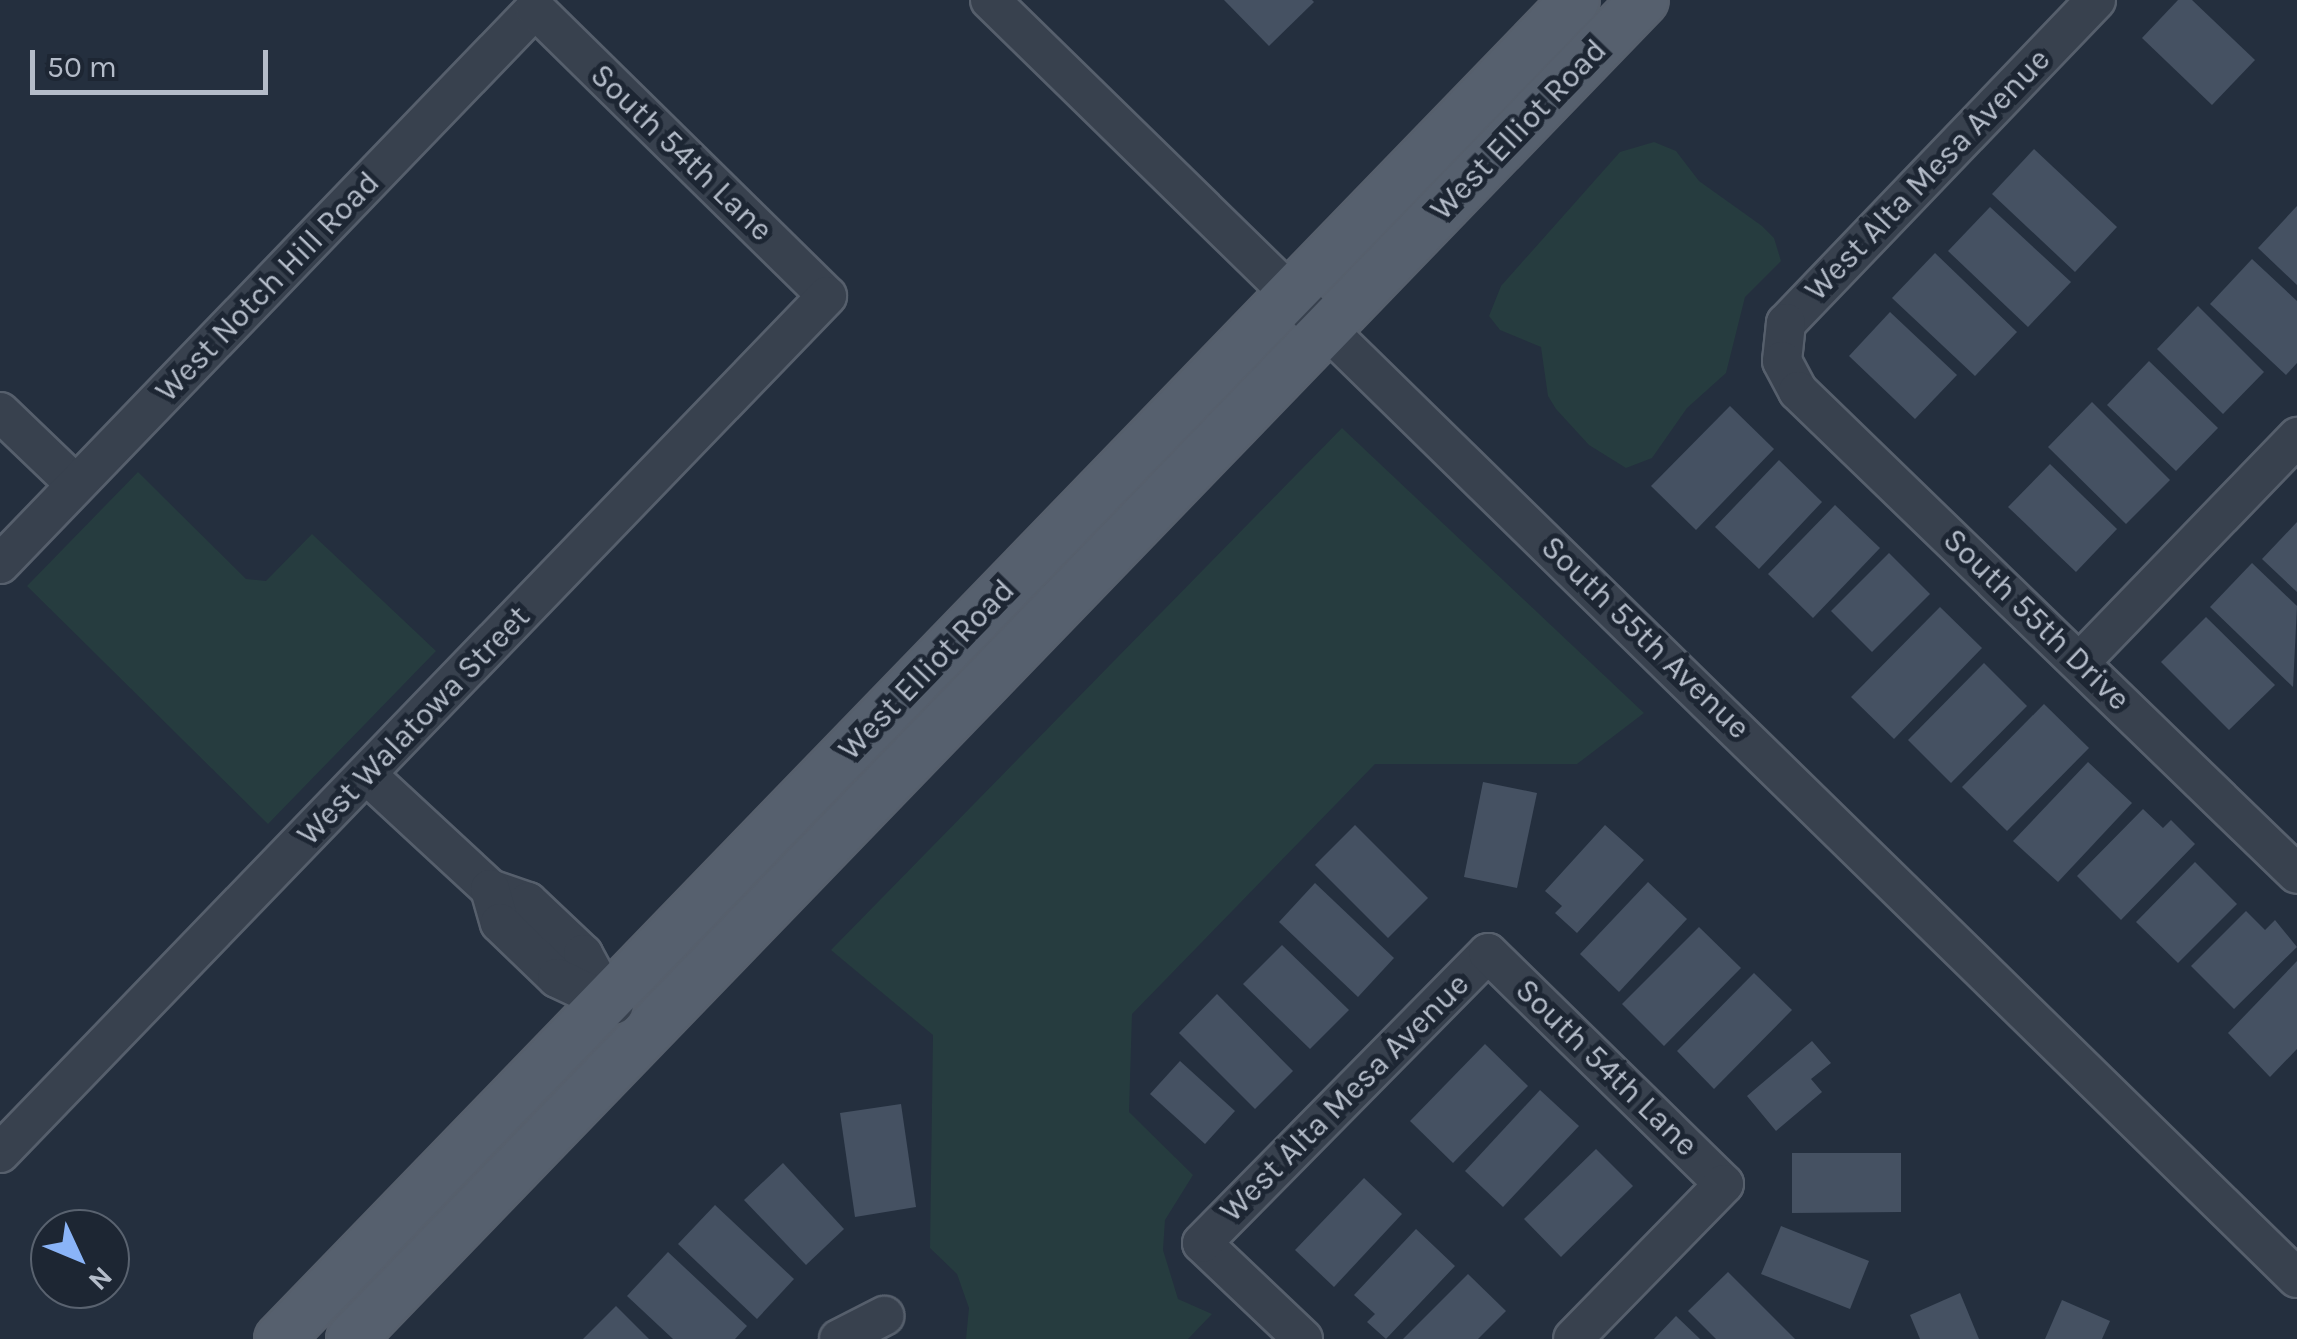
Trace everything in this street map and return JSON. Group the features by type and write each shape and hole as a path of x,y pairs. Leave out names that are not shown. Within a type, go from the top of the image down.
{"main road":[{"name":"West Elliot Road","path":"279,1339 1575,0"},
{"name":"West Elliot Road","path":"351,1339 1644,0"}],"street":[{"name":"South 55th Avenue","path":"990,0 1293,291 2297,1278"},
{"name":"West Alta Mesa Avenue","path":"1782,360 1786,323 2096,0"},
{"name":"South 54th Lane","path":"535,10 827,296"},
{"name":"West Notch Hill Road","path":"0,564 535,10"},
{"name":"West Walatowa Street","path":"0,1153 827,296"},
{"name":"South 55th Drive","path":"1782,360 1798,392 2297,874"},
{"path":"0,412 76,485"},
{"path":"2080,662 2297,436"},
{"path":"368,775 490,889 528,902 556,928 583,954 608,1000 646,1034"},
{"name":"West Alta Mesa Avenue","path":"1303,1339 1202,1244 1488,953"},
{"name":"South 54th Lane","path":"1488,953 1724,1184 1573,1339"},
{"path":"839,1339 884,1316"}],"green space":[{"path":"1654,142 1676,151 1699,181 1762,226 1774,238 1781,261 1745,297 1726,373 1687,408 1652,458 1626,468 1589,445 1556,409 1548,396 1541,347 1500,330 1489,316 1501,286 1620,152"},
{"path":"1342,428 1644,713 1577,764 1375,764 1132,1014 1129,1112 1193,1175 1165,1220 1163,1250 1178,1299 1212,1314 1188,1339 966,1339 969,1308 957,1274 930,1248 933,1035 831,950"},
{"path":"138,472 246,579 266,581 312,534 436,651 268,824 27,586"}],"building":[{"path":"1224,0 1312,0 1314,2 1269,46"},
{"path":"2178,0 2192,0 2255,60 2212,105 2142,38"},
{"path":"2034,149 2117,227 2075,272 1992,194"},
{"path":"2297,206 2297,285 2258,248"},
{"path":"1990,207 2071,282 2028,327 1948,251"},
{"path":"1935,253 2017,332 1975,376 1892,298"},
{"path":"2252,259 2297,301 2297,363 2286,375 2210,304"},
{"path":"2198,306 2264,372 2223,414 2157,349"},
{"path":"1890,312 1957,375 1915,419 1849,356"},
{"path":"2149,361 2218,428 2176,471 2107,405"},
{"path":"2092,402 2170,480 2126,524 2048,447"},
{"path":"1730,406 1774,449 1696,530 1651,486"},
{"path":"1779,460 1822,502 1759,569 1715,527"},
{"path":"2050,464 2117,529 2076,572 2008,507"},
{"path":"1835,505 1880,548 1813,618 1768,574"},
{"path":"2297,522 2297,592 2262,559"},
{"path":"1889,553 1930,594 1872,652 1831,611"},
{"path":"2252,563 2297,606 2293,687 2210,607"},
{"path":"1940,607 1982,648 1894,739 1851,697"},
{"path":"2206,617 2275,685 2229,730 2161,662"},
{"path":"1984,663 2027,706 1951,783 1908,740"},
{"path":"2044,704 2089,748 2007,831 1962,787"},
{"path":"2088,762 2132,803 2058,882 2013,841"},
{"path":"1483,782 1537,793 1517,888 1464,877"},
{"path":"2143,809 2163,828 2171,820 2195,844 2121,920 2077,876"},
{"path":"1355,825 1428,898 1388,938 1315,865"},
{"path":"1605,825 1644,860 1577,933 1555,913 1562,906 1545,891"},
{"path":"2195,862 2237,904 2178,963 2136,922"},
{"path":"1648,882 1687,919 1619,992 1580,954"},
{"path":"1315,883 1394,958 1358,997 1279,922"},
{"path":"2246,911 2265,930 2275,920 2297,947 2234,1009 2191,966"},
{"path":"1699,927 1741,968 1664,1046 1622,1004"},
{"path":"1282,945 1349,1010 1310,1049 1243,984"},
{"path":"2297,961 2297,1049 2270,1077 2228,1033"},
{"path":"1754,973 1792,1010 1714,1089 1677,1051"},
{"path":"1217,994 1293,1071 1255,1109 1179,1033"},
{"path":"1812,1041 1831,1063 1811,1079 1822,1092 1776,1131 1747,1096"},
{"path":"1485,1044 1528,1086 1453,1163 1410,1121"},
{"path":"1180,1061 1235,1111 1205,1144 1150,1094"},
{"path":"1540,1090 1579,1126 1503,1207 1465,1171"},
{"path":"901,1104 916,1207 855,1217 840,1113"},
{"path":"1596,1149 1633,1186 1561,1257 1524,1219"},
{"path":"1792,1153 1901,1153 1901,1212 1792,1213"},
{"path":"783,1163 844,1229 806,1265 744,1200"},
{"path":"1364,1178 1402,1214 1334,1287 1295,1250"},
{"path":"715,1205 794,1279 757,1319 678,1244"},
{"path":"1781,1226 1869,1261 1850,1309 1761,1274"},
{"path":"1416,1229 1455,1266 1386,1339 1367,1322 1375,1314 1354,1295"},
{"path":"668,1252 747,1326 735,1339 673,1339 627,1296"},
{"path":"1728,1272 1795,1339 1716,1339 1688,1311"},
{"path":"1468,1274 1506,1311 1478,1339 1403,1339"},
{"path":"1960,1293 1979,1339 1920,1339 1910,1315"},
{"path":"2062,1300 2110,1321 2102,1339 2045,1339"},
{"path":"616,1306 649,1339 583,1339"},
{"path":"1676,1316 1700,1339 1654,1339"}]}
